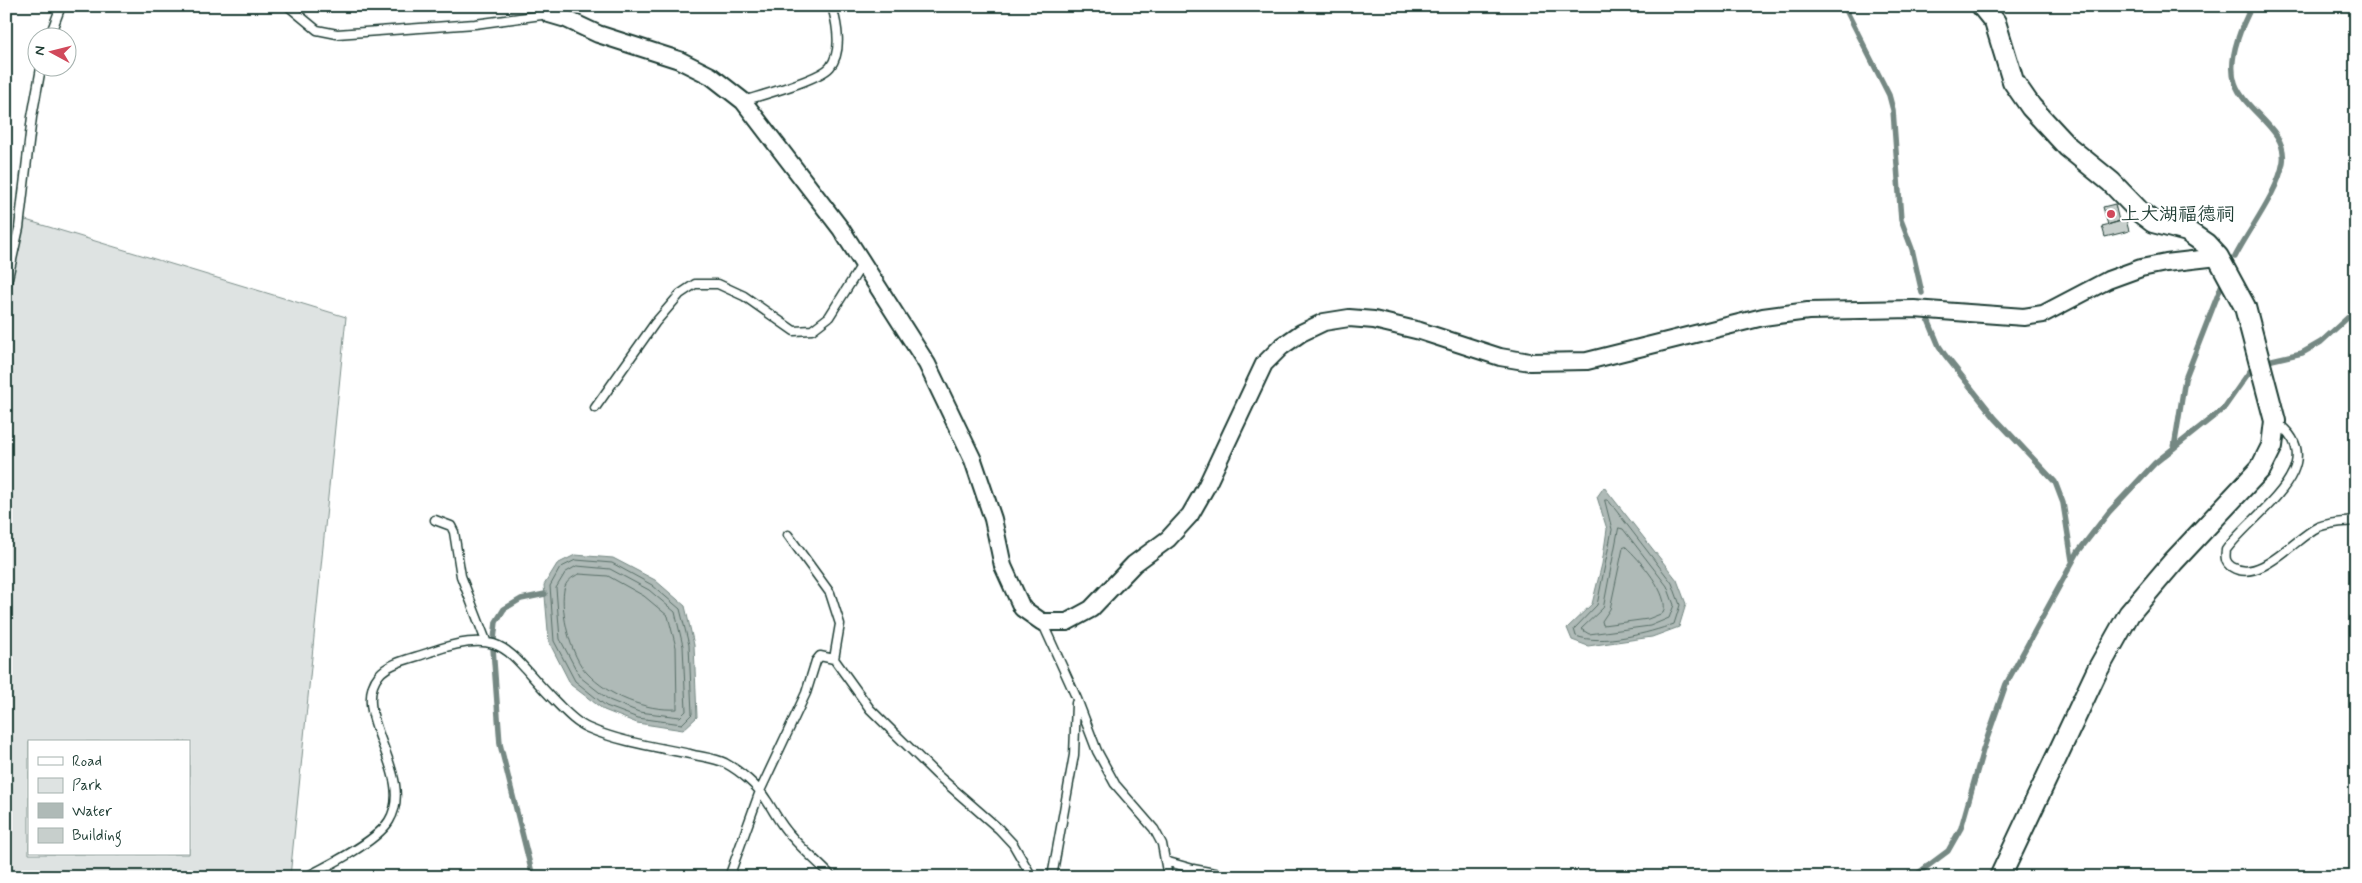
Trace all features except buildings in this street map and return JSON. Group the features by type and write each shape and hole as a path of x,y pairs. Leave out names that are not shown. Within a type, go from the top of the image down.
{"street":[{"path":"1982,6 1995,22 2013,81 2031,107 2068,147 2111,182 2147,218 2153,222 2187,232 2206,244 2218,257 2245,307 2275,421 2272,446 2261,468 2173,562 2129,614 2097,671 2000,877"},
{"path":"550,10 598,34 679,60 711,76 743,101 807,182 863,263 927,364 973,460 993,519 1003,566 1022,608 1042,622 1066,622 1091,609 1134,564 1168,539 1190,515 1206,487 1264,364 1281,347 1301,332 1324,322 1349,318 1374,320 1420,331 1500,357 1530,362 1587,361 1763,318 1808,311 1914,309 2024,317 2033,316 2043,314 2070,302 2108,280 2141,268 2218,257"}],"lane":[{"path":"53,28 61,6"},
{"path":"288,6 317,30 337,34 475,24 550,10"},
{"path":"743,101 819,76 831,67 837,49 837,24 832,6"},
{"path":"6,287 19,228 38,78"},
{"path":"595,408 655,323 680,294 695,284 718,284 744,296 794,331 812,330 829,318 863,263"},
{"path":"2275,421 2289,431 2296,442 2298,453 2295,466 2284,488 2226,550 2225,557 2228,564 2235,569 2259,567 2279,557 2318,528 2333,522 2356,521"},
{"path":"435,520 451,526 454,532 461,576 486,641"},
{"path":"788,535 830,593 840,624 834,659"},
{"path":"1042,622 1106,768 1126,800 1154,830 1162,844 1168,877"},
{"path":"306,877 342,858 382,830 395,809 396,785 392,767 382,748 372,708 372,688 379,674 392,666 442,648 469,641 486,641 500,645 510,652 533,680 569,715 586,727 610,736 724,762 760,791 776,818 792,838 832,877"},
{"path":"730,877 760,791 806,692 816,661 820,656 834,659 870,709 1013,844 1032,877"},
{"path":"1052,877 1074,755 1077,699"},
{"path":"1165,861 1193,869 1236,877"}],"green space":[{"path":"6,214 346,317 290,877 6,877"}],"water":[{"path":"1604,487 1677,580 1686,604 1679,627 1652,637 1588,646 1572,640 1567,628 1592,604 1602,564 1607,529 1597,497"},
{"path":"575,555 613,558 655,580 685,606 694,645 697,717 683,730 637,723 604,710 571,685 549,642 544,585 557,564"}],"waterway":[{"path":"1844,6 1889,95 1893,110 1901,220 1912,249 1922,293"},
{"path":"2235,257 2269,198 2280,174 2283,162 2283,150 2279,140 2273,130 2240,93 2233,74 2236,43 2252,6"},
{"path":"2174,448 2185,379 2224,279"},
{"path":"1913,877 1948,851 1961,828 1983,750 2006,684 2078,552 2109,512 2155,463 2224,408 2250,371 2272,360 2302,353 2321,342 2356,310"},
{"path":"1927,317 1939,346 1945,355 1995,418 2055,482 2063,503 2072,560"},
{"path":"533,877 500,744 493,648 496,622 504,609 521,599 545,594"}],"place":[{"name":"上大湖福德祠","path":"2111,214"}]}
